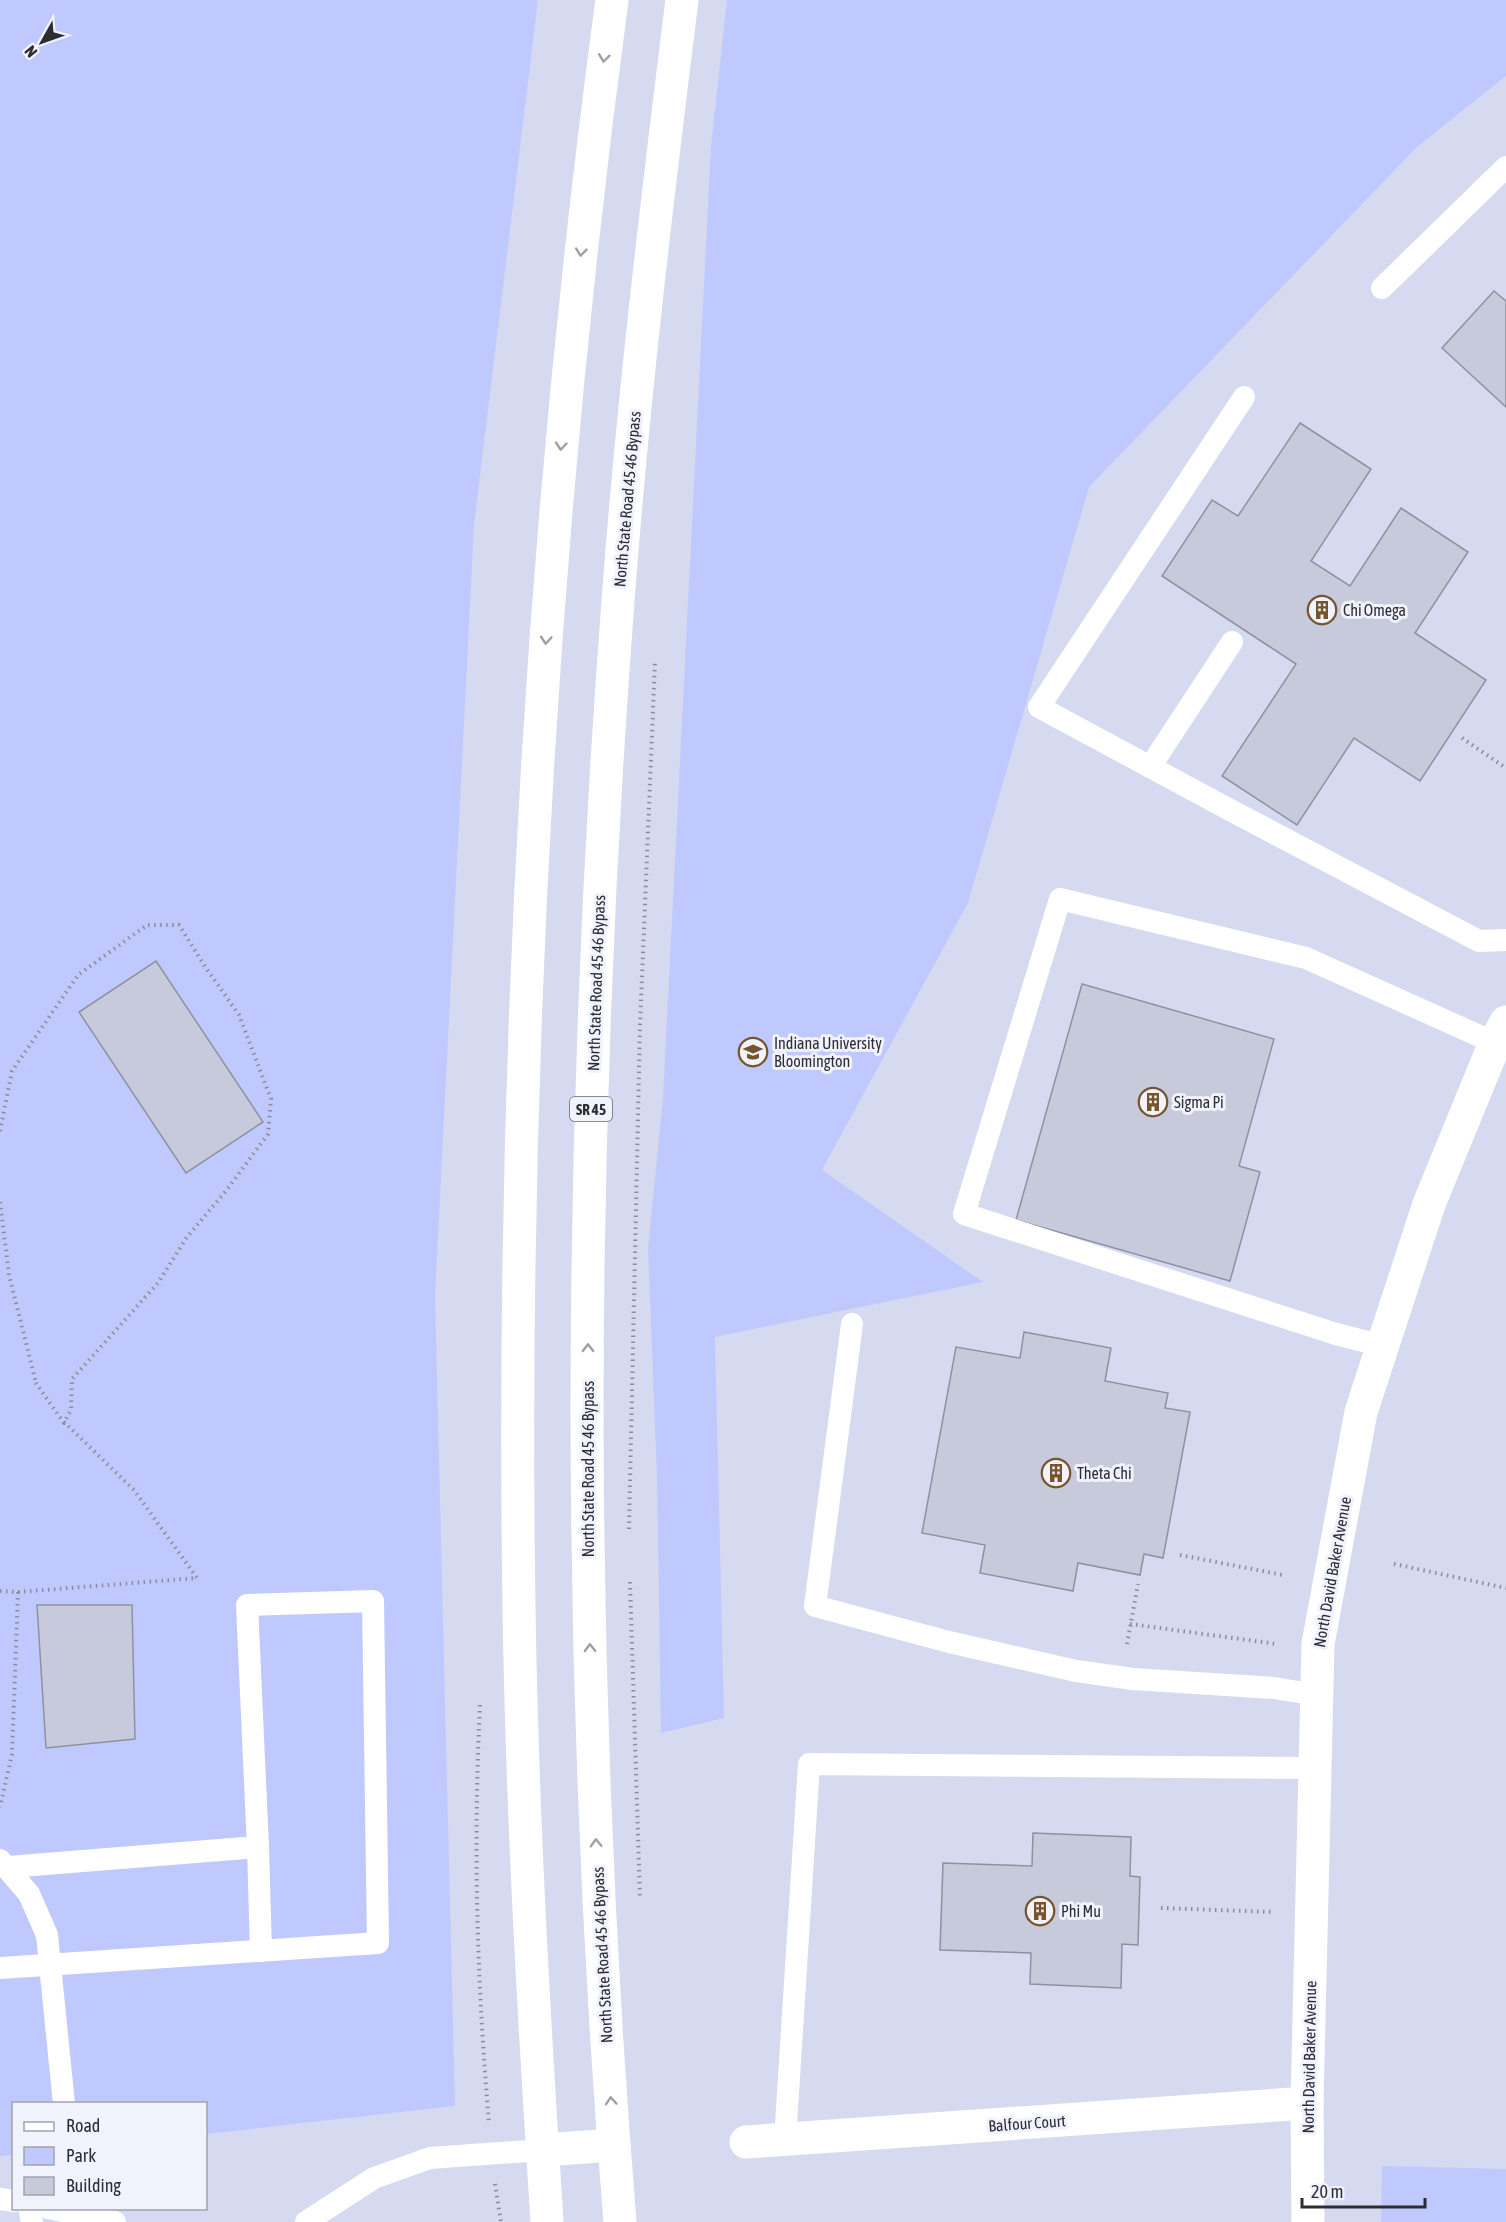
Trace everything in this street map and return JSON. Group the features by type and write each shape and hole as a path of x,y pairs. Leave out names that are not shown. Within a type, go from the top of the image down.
{"main road":[{"path":"547,2222 526,1857 520,1634 518,1364 521,1116 532,860 556,504 565,396 591,156 612,0"},
{"name":"North State Road 45 46 Bypass","path":"620,2222 598,1887 589,1597 589,1281 592,1096 603,849 621,562 646,296 682,0"},
{"name":"North David Baker Avenue","path":"1308,2222 1307,2103 1318,1644 1361,1412 1429,1204 1501,1033"},
{"name":"Balfour Court","path":"747,2142 1307,2103"},
{"path":"543,2150 614,2145"}],"lane":[{"path":"1382,288 1506,167"},
{"path":"1244,398 1039,707 1479,940 1506,940"},
{"path":"1150,767 1232,642"},
{"path":"1383,1346 1336,1334 964,1214 1060,899 1306,958 1501,1033"},
{"path":"852,1324 815,1606 949,1642 1076,1671 1121,1678 1274,1688 1317,1695"},
{"path":"0,1968 51,1966 378,1943 373,1601 247,1605 261,1951"},
{"path":"785,2140 809,1764 1316,1768"},
{"path":"4,1864 258,1847"},
{"path":"4,1864 29,1894 47,1935 64,2102"},
{"path":"306,2222 374,2178 430,2158 543,2150"},
{"path":"75,2211 115,2222"}],"path":[{"path":"629,1540 640,1026 655,657"},
{"path":"1462,738 1506,768"},
{"path":"0,1131 12,1071 78,975 147,925 178,924 239,1015 271,1099 267,1134 187,1237 158,1283 72,1379 71,1410 64,1423"},
{"path":"0,1202 9,1275 35,1382 64,1423 134,1490 197,1578 18,1592 0,1591"},
{"path":"1180,1554 1283,1575"},
{"path":"1394,1564 1506,1588"},
{"path":"630,1576 641,1910"},
{"path":"1121,1678 1138,1584"},
{"path":"0,1807 12,1754 18,1592"},
{"path":"1130,1624 1277,1644"},
{"path":"1161,1908 1277,1912"}],"shaded area":[{"name":"Indiana University Bloomington","path":"0,0 1506,0 1506,2222 0,2222"}],"green space":[{"path":"0,0 538,0 474,525 435,1296 455,2106 207,2134 207,2102 12,2102 12,2155 0,2156"},
{"path":"727,0 1506,0 1506,76 1418,146 1089,487 968,903 822,1170 983,1282 715,1337 724,1718 661,1733 657,1476 648,1249 663,1098 711,146"},
{"path":"1382,2166 1506,2169 1506,2222 1381,2222"}],"building":[{"path":"1494,291 1506,301 1506,407 1442,348"},
{"name":"Chi Omega","path":"1300,423 1371,469 1311,561 1350,586 1401,508 1468,552 1415,633 1486,680 1420,781 1354,738 1297,825 1222,776 1296,664 1162,576 1212,500 1238,516"},
{"path":"156,961 263,1122 186,1173 79,1012"},
{"name":"Sigma Pi","path":"1082,984 1274,1039 1239,1166 1260,1172 1230,1281 1016,1220"},
{"name":"Theta Chi","path":"1024,1332 1111,1348 1105,1381 1168,1393 1165,1408 1190,1412 1163,1558 1144,1554 1140,1575 1078,1563 1073,1591 980,1573 985,1545 922,1533 956,1347 1020,1358"},
{"path":"37,1605 132,1605 135,1739 46,1748"},
{"name":"Phi Mu","path":"1033,1833 1131,1837 1130,1876 1140,1877 1138,1945 1122,1944 1121,1988 1030,1984 1031,1953 940,1950 943,1863 1032,1866"}],"place":[{"name":"Chi Omega","path":"1322,610"},
{"name":"Indiana University Bloomington","path":"753,1052"},
{"name":"Sigma Pi","path":"1153,1102"},
{"name":"Theta Chi","path":"1056,1473"},
{"name":"Phi Mu","path":"1040,1911"}]}
